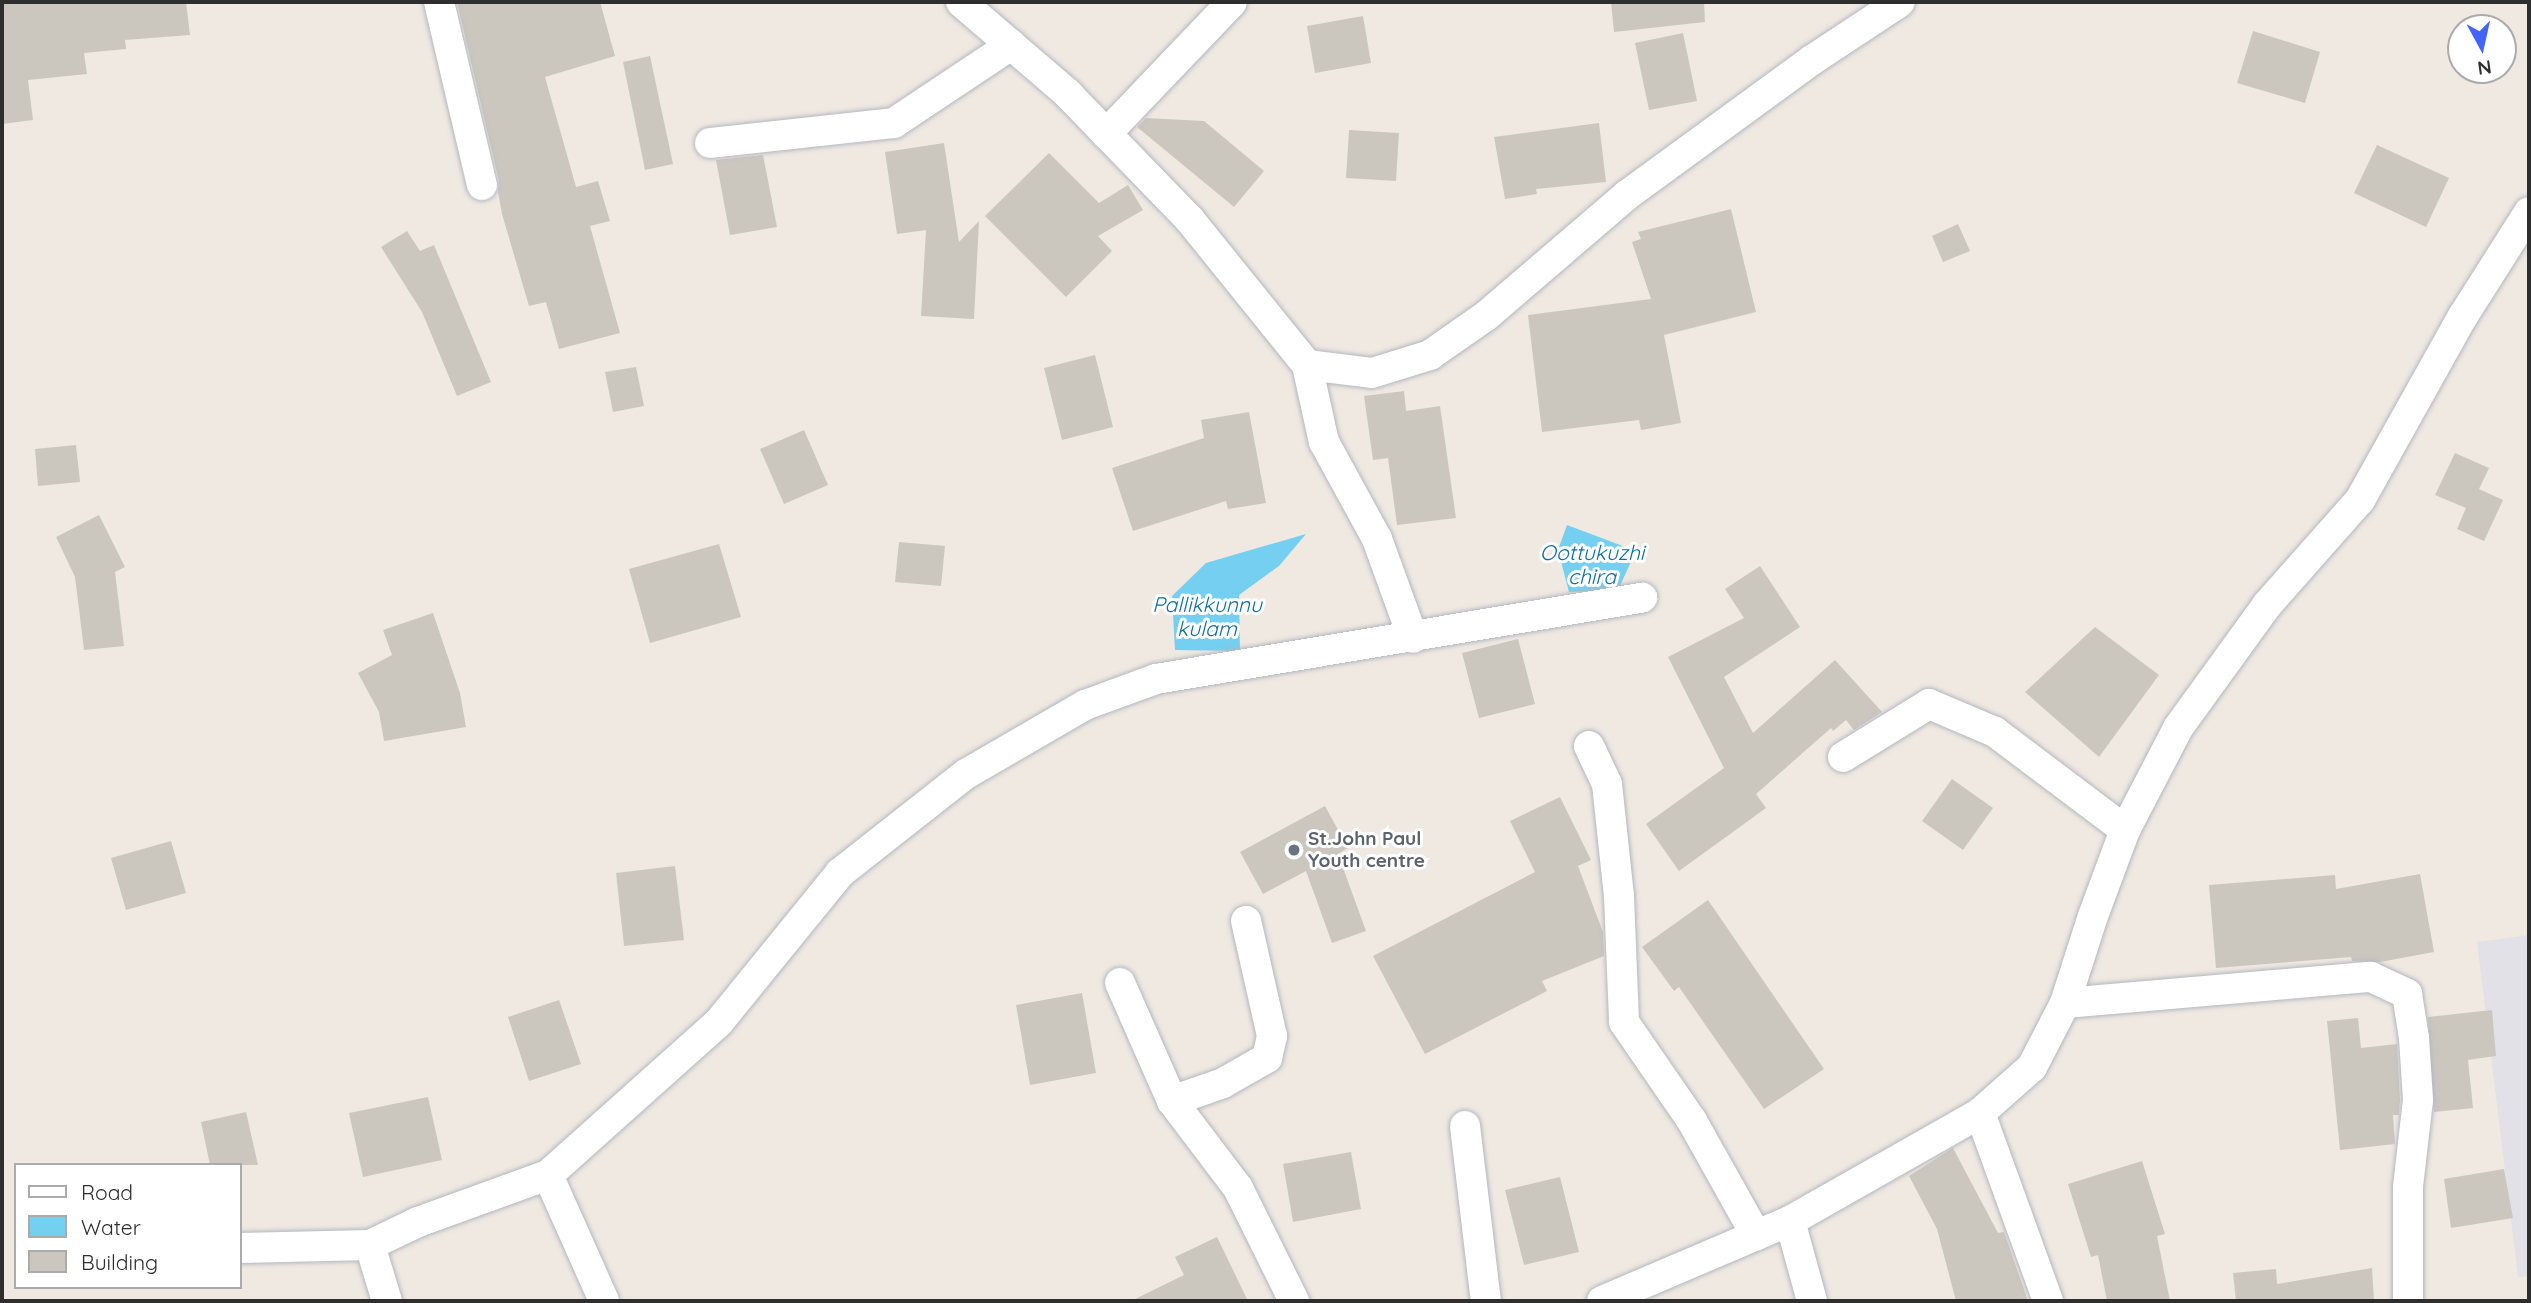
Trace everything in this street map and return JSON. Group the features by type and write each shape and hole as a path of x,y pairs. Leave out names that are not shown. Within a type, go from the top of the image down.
{"street":[{"path":"439,2 482,185"},
{"path":"961,2 1067,93 1190,220 1307,365 1324,442 1377,539 1413,638"},
{"path":"1106,134 1232,2"},
{"path":"1307,365 1371,373 1430,355 1486,316 1627,195 1812,60 1900,2"},
{"path":"710,143 894,123 1011,45"},
{"path":"1602,1301 1790,1221 1980,1113 2032,1067 2065,1003 2092,916 2125,830 2178,728 2267,605 2360,500 2463,316 2529,212"},
{"path":"242,1248 370,1245 418,1222 548,1175 719,1022 840,873 966,774 1084,705 1156,679 1642,598"},
{"path":"1843,757 1929,704 1995,732 2125,830"},
{"path":"1589,746 1608,784 1619,896 1624,1022 1692,1121 1756,1235"},
{"path":"1172,1101 1223,1083 1267,1058 1272,1035 1246,921"},
{"path":"2065,1003 2371,977 2407,995 2414,1038 2418,1100 2408,1187 2408,1301"},
{"path":"1120,983 1172,1101 1238,1188 1294,1301"},
{"path":"1980,1113 2048,1301"},
{"path":"1465,1126 1486,1301"},
{"path":"548,1175 604,1301"},
{"path":"1790,1221 1812,1301"},
{"path":"370,1245 387,1301"}],"shaded area":[{"path":"2529,935 2529,1276 2518,1277 2477,942"}],"water":[{"name":"Oottukuzhi chira","path":"1567,525 1636,551 1618,590 1569,592 1558,550"},
{"name":"Pallikkunnu kulam","path":"1306,534 1279,566 1239,595 1240,651 1175,650 1172,596 1206,563"}],"building":[{"path":"186,2 190,35 125,40 126,49 84,53 87,74 28,80 33,120 2,124 2,4"},
{"path":"457,2 600,2 615,56 545,77 576,187 598,181 610,221 590,226 620,333 559,349 546,302 529,306 502,214 499,181"},
{"path":"1611,2 1704,2 1705,22 1614,32"},
{"path":"1363,16 1371,63 1315,73 1307,26"},
{"path":"2253,31 2320,52 2305,103 2237,83"},
{"path":"1683,33 1697,101 1649,110 1635,43"},
{"path":"650,56 673,164 645,170 623,62"},
{"path":"1146,118 1204,121 1264,171 1234,207 1137,127"},
{"path":"1599,123 1606,182 1536,189 1537,194 1505,199 1494,137"},
{"path":"1349,130 1399,133 1396,181 1346,178"},
{"path":"944,143 959,242 979,221 974,319 921,316 926,230 897,234 885,152"},
{"path":"2377,145 2449,178 2426,227 2354,193"},
{"path":"1049,153 1099,203 1128,185 1143,210 1098,236 1112,251 1066,297 985,216"},
{"path":"763,155 777,227 730,235 716,160"},
{"path":"1731,209 1756,312 1664,335 1681,423 1641,430 1639,420 1542,432 1528,315 1651,299 1632,242 1641,239 1638,232"},
{"path":"1958,224 1970,251 1943,262 1932,236"},
{"path":"407,231 420,251 434,245 491,382 457,396 422,312 381,247"},
{"path":"1095,355 1113,427 1062,440 1044,368"},
{"path":"636,367 644,406 613,412 605,372"},
{"path":"1404,391 1406,411 1440,406 1456,518 1397,525 1388,458 1373,460 1364,396"},
{"path":"1249,412 1266,503 1228,509 1226,501 1133,531 1112,468 1204,438 1201,420"},
{"path":"804,430 828,485 784,504 760,449"},
{"path":"76,445 80,482 38,486 35,449"},
{"path":"2455,453 2489,468 2479,489 2503,500 2484,541 2457,529 2466,508 2435,495"},
{"path":"99,515 125,567 115,572 124,646 84,650 75,577 56,537"},
{"path":"899,542 945,546 941,586 895,582"},
{"path":"719,544 741,617 650,643 629,569"},
{"path":"1760,566 1800,627 1724,677 1753,733 1835,660 1882,712 1854,730 1846,720 1833,731 1831,728 1756,794 1766,808 1679,871 1646,824 1724,768 1668,657 1744,618 1725,589"},
{"path":"433,613 460,693 466,727 384,741 379,712 358,673 392,655 383,630"},
{"path":"2095,627 2159,675 2099,757 2025,692"},
{"path":"1518,639 1535,704 1479,718 1462,653"},
{"path":"1952,779 1993,808 1963,850 1922,821"},
{"path":"1560,797 1591,860 1578,866 1603,932 1604,956 1542,981 1547,991 1425,1054 1373,956 1535,872 1510,821"},
{"name":"St.John Paul Youth centre","path":"1325,806 1348,848 1338,854 1366,931 1332,943 1306,871 1263,894 1240,852"},
{"path":"171,841 186,893 126,910 111,858"},
{"path":"675,866 684,940 624,946 616,873"},
{"path":"2420,874 2434,952 2380,962 2352,961 2351,957 2216,968 2209,885 2335,875 2336,889"},
{"path":"1708,900 1824,1069 1764,1109 1679,987 1674,991 1642,947"},
{"path":"1082,993 1096,1073 1030,1085 1016,1005"},
{"path":"559,1000 581,1064 529,1081 508,1017"},
{"path":"2492,1010 2496,1056 2468,1060 2473,1108 2434,1112 2428,1017"},
{"path":"2358,1018 2361,1048 2397,1044 2399,1115 2393,1115 2395,1144 2340,1150 2327,1021"},
{"path":"428,1097 442,1160 363,1177 349,1113"},
{"path":"246,1112 258,1165 210,1163 201,1122"},
{"path":"1953,1148 1998,1233 2004,1232 2028,1301 1956,1301 1937,1229 1909,1176"},
{"path":"1351,1152 1361,1209 1293,1222 1283,1164"},
{"path":"2142,1161 2165,1234 2157,1236 2170,1301 2107,1301 2098,1255 2091,1257 2068,1184"},
{"path":"2504,1169 2513,1218 2451,1228 2444,1179"},
{"path":"1560,1177 1579,1252 1524,1265 1505,1190"},
{"path":"1217,1237 1248,1301 1131,1301 1184,1275 1175,1257"},
{"path":"2372,1268 2374,1301 2236,1301 2233,1273 2276,1269 2277,1284"}],"place":[{"name":"St.John Paul Youth centre","path":"1294,850"}]}
